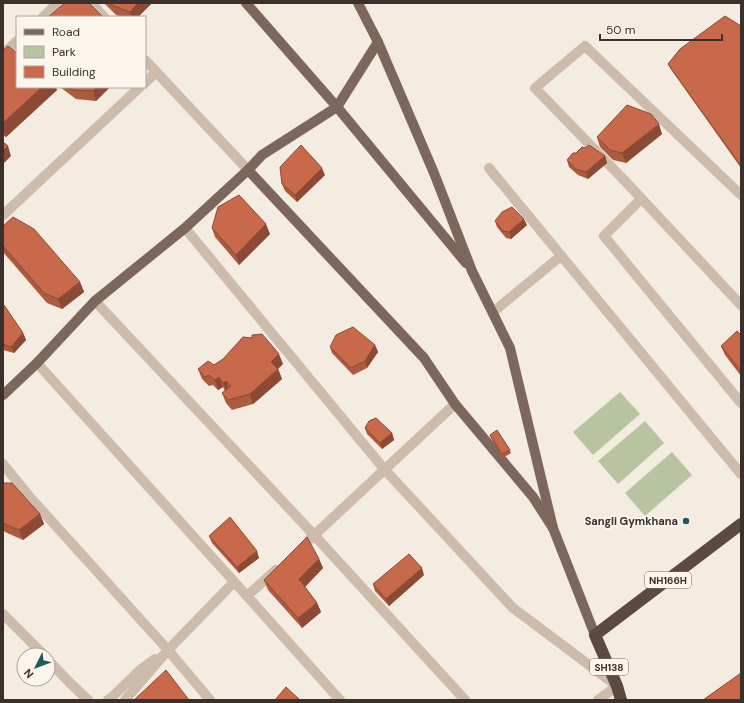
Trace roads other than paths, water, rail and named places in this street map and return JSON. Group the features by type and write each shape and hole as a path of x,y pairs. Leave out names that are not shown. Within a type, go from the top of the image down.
{"highway":[{"name":"NH166H","path":"595,635 741,524"},
{"name":"SH138","path":"595,635 617,686 621,700"}],"main road":[{"path":"246,3 338,107 472,271"},
{"path":"358,3 378,42 434,173 472,271 510,348 553,528 595,635"},
{"path":"3,395 37,363 95,301 185,228 248,170 262,155 338,107 378,42"},
{"path":"248,170 424,358 455,404 533,497 553,528"}],"street":[{"path":"44,16 58,3"},
{"path":"91,3 103,16"},
{"path":"3,54 16,42"},
{"path":"741,195 585,46 535,88 741,305"},
{"path":"146,61 248,170"},
{"path":"146,82 156,72"},
{"path":"3,215 139,88"},
{"path":"489,168 741,474"},
{"path":"641,199 604,236 741,403"},
{"path":"185,228 385,470 513,608 617,686 598,700"},
{"path":"493,312 561,256"},
{"path":"95,301 314,535 465,700"},
{"path":"37,363 340,700"},
{"path":"303,545 455,404"},
{"path":"3,464 28,495 168,650 210,700"},
{"path":"247,596 280,565"},
{"path":"125,700 168,650 234,582"},
{"path":"3,614 36,647"},
{"path":"108,700 140,670 168,650"},
{"path":"56,668 88,700"}],"place":[{"name":"Sangli Gymkhana","path":"686,521"}]}
